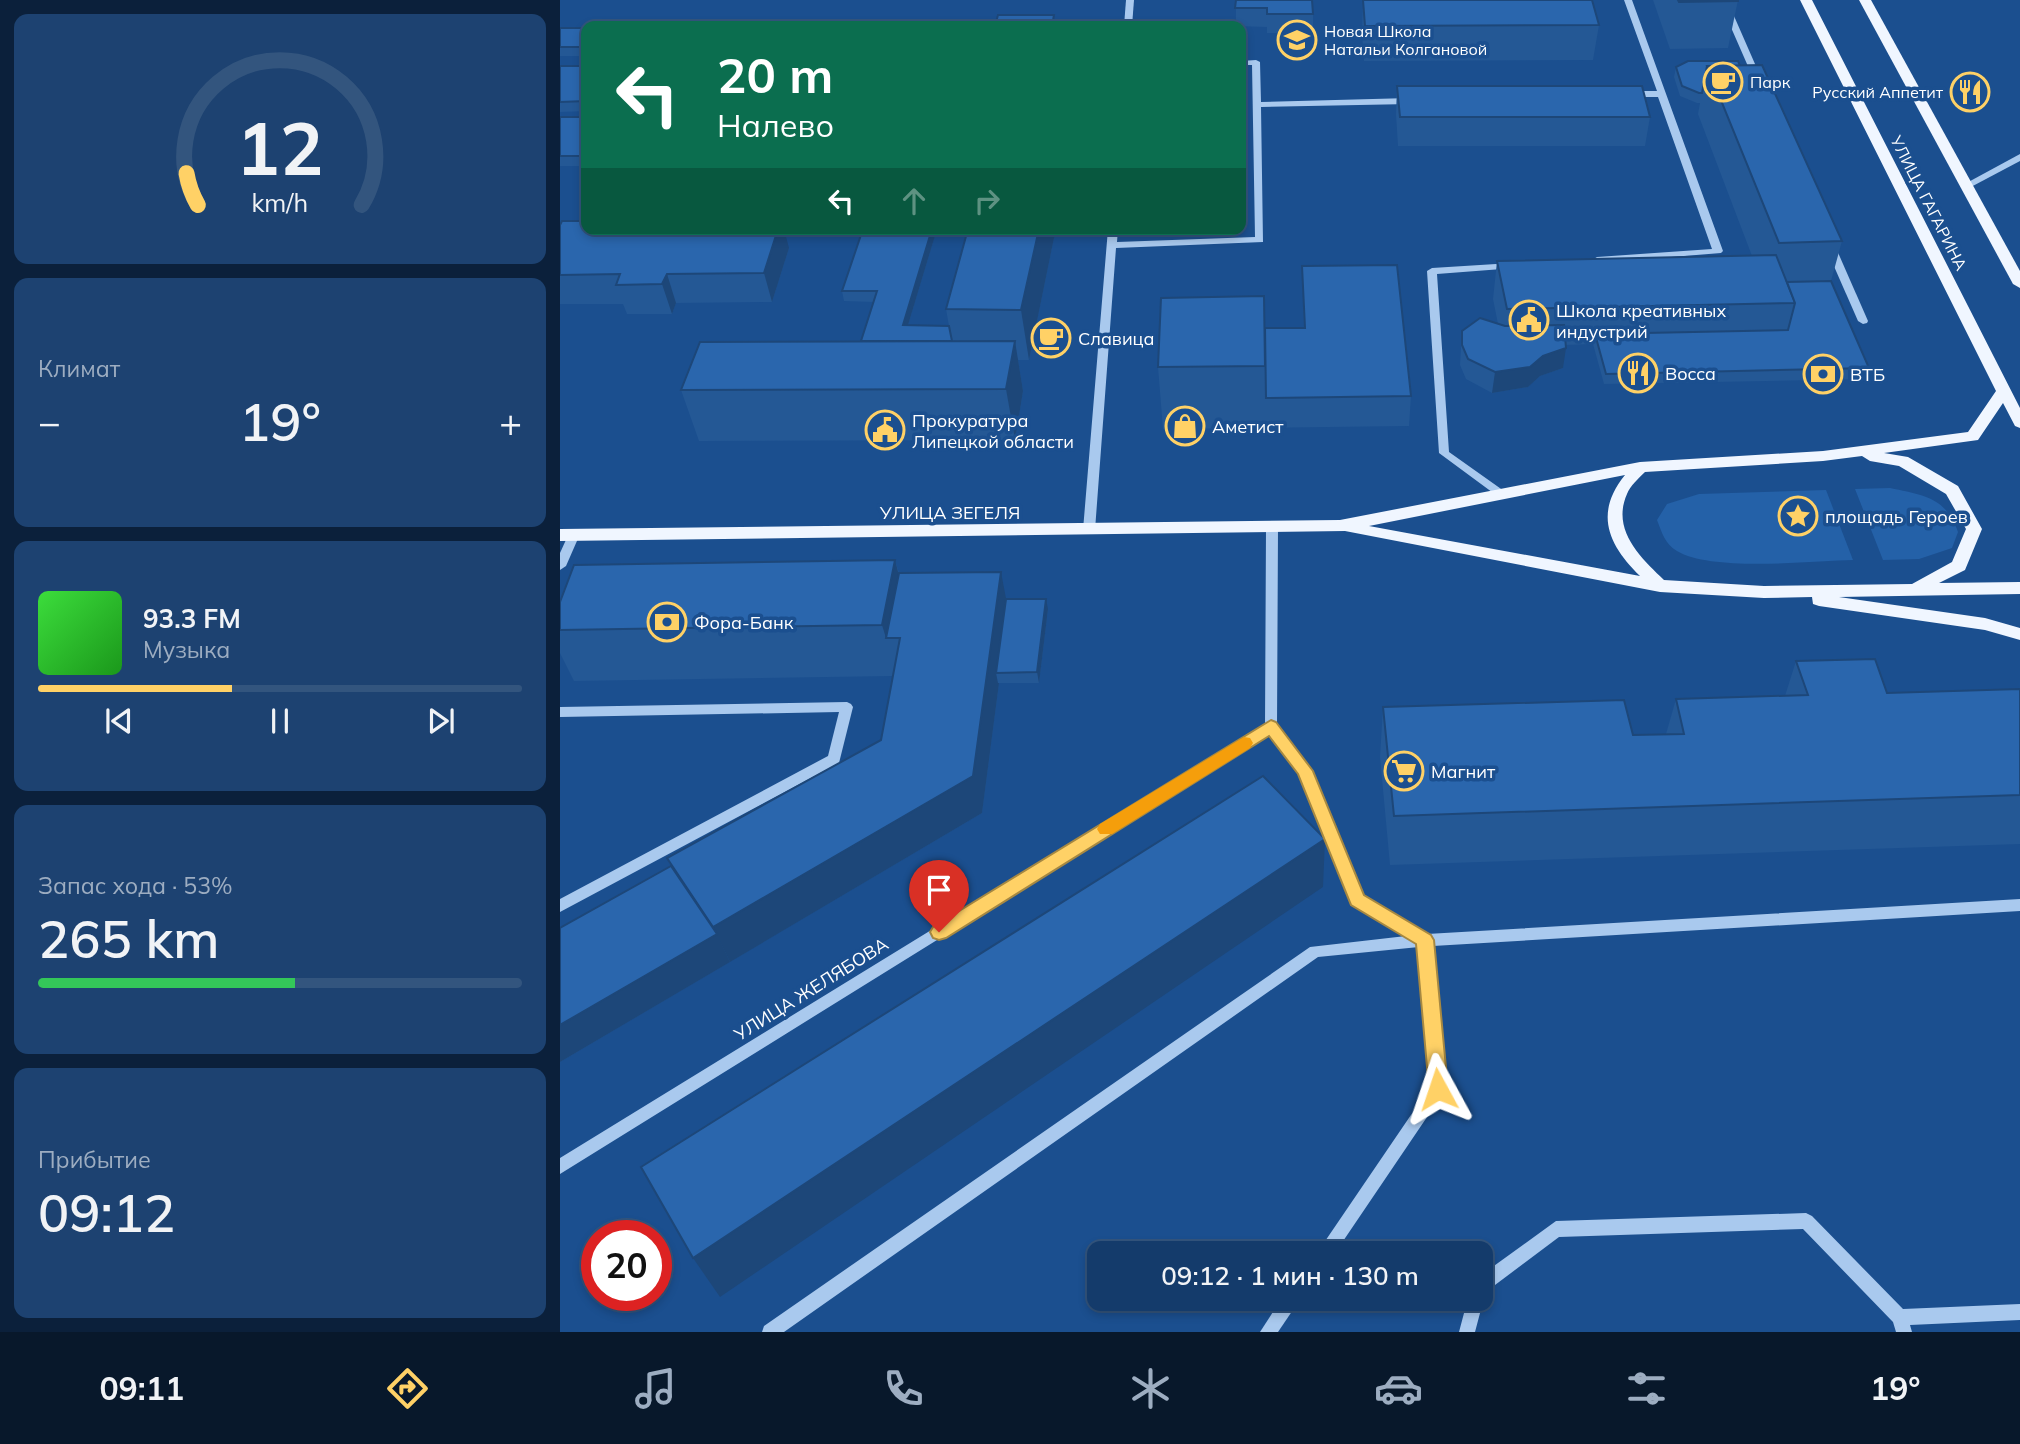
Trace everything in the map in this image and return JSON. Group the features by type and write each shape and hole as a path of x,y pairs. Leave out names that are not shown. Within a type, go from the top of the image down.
{"main road":[{"name":"УЛИЦА ГАГАРИНА","path":"1805,0 2020,423"},
{"path":"1865,0 2020,284"},
{"path":"1340,526 1640,467 1846,453 1973,436 2004,390"},
{"path":"1846,453 1903,461 1952,490 1974,529 1959,566 1913,590"},
{"path":"1640,467 1619,493 1615,524 1629,556 1660,586"},
{"path":"1340,526 1660,586 1764,592 2020,588"},
{"name":"УЛИЦА ЗЕГЕЛЯ","path":"567,535 1340,526"},
{"path":"1764,592 1985,624 2020,635"}],"street":[{"path":"1128,21 1130,0"},
{"path":"1582,261 1718,251 1628,0"},
{"path":"1723,0 1760,86"},
{"path":"1111,245 1260,240 1256,62 1246,62"},
{"path":"1619,95 1661,94"},
{"path":"1257,105 1424,100"},
{"path":"1966,186 2020,157"},
{"path":"1089,530 1112,235"},
{"path":"1825,235 1863,321"},
{"path":"1500,494 1444,453 1432,271 1527,265"},
{"path":"1272,528 1271,727 1305,771 1357,900 1425,940"},
{"path":"560,712 847,707 834,760 560,906"},
{"name":"УЛИЦА ЖЕЛЯБОВА","path":"560,1167 1271,727"},
{"path":"770,1332 1315,951 1425,940 2020,905"},
{"path":"1333,1241 1438,1089 1425,940"},
{"path":"1493,1277 1556,1229 1806,1221 1902,1324 2020,1312"},
{"path":"1268,1332 1283,1311"}],"lane":[{"path":"560,566 567,535"},
{"path":"1467,1332 1473,1311"}],"shaded area":[{"path":"1890,488 1923,496 1947,511 1958,532 1952,548 1919,559 1883,560 1855,489"},
{"path":"1826,490 1853,560 1762,564 1693,557 1670,545 1657,520 1667,504 1699,494"}],"building":[{"path":"1236,0 1312,0 1313,14 1267,14 1267,8 1235,8"},
{"path":"1363,0 1592,0 1599,25 1365,26"},
{"path":"1678,0 1738,0 1738,1 1679,2"},
{"path":"998,15 1054,15 1053,21 996,21"},
{"path":"560,28 581,28 581,47 560,47"},
{"path":"1688,61 1738,61 1740,66 1707,66 1702,93 1699,93 1682,86 1676,67"},
{"path":"1762,65 1842,241 1779,243 1707,66"},
{"path":"560,66 581,66 581,101 560,102"},
{"path":"1397,86 1642,86 1650,117 1400,117"},
{"path":"560,117 581,117 581,156 560,156"},
{"path":"562,221 581,221 581,235 776,235 764,273 667,274 662,284 616,285 620,274 560,275"},
{"path":"861,235 930,235 903,325 949,326 952,341 861,341 877,291 842,291"},
{"path":"966,235 1038,235 1021,310 946,309"},
{"path":"1776,255 1795,303 1507,309 1497,261"},
{"path":"1397,265 1411,396 1266,398 1265,328 1305,328 1302,266"},
{"path":"1831,281 1869,368 1606,374 1595,334 1788,330 1795,303 1787,282"},
{"path":"1264,296 1265,366 1158,367 1161,298"},
{"path":"1480,318 1505,326 1564,325 1566,348 1543,356 1530,367 1495,372 1468,359 1462,345 1462,331"},
{"path":"1015,341 1006,389 681,390 700,342"},
{"path":"895,560 882,625 560,630 560,602 574,565"},
{"path":"1001,572 973,776 713,927 667,858 881,740 900,638 886,638 899,573"},
{"path":"1006,599 1046,599 1037,672 996,673"},
{"path":"1875,659 1887,693 2020,689 2020,795 1394,816 1383,707 1624,700 1633,735 1684,734 1676,699 1808,695 1796,661"},
{"path":"1263,776 1325,839 693,1258 641,1167"},
{"path":"671,866 717,934 560,1025 560,928"}],"slow traffic":[{"path":"1106,829 1244,743"}],"place":[{"name":"Новая Школа Натальи Колгановой","path":"1297,40"},
{"name":"Парк","path":"1723,82"},
{"name":"Русский Аппетит","path":"1970,92"},
{"name":"Школа креативных индустрий","path":"1529,320"},
{"name":"Славица","path":"1051,338"},
{"name":"Bocca","path":"1638,373"},
{"name":"ВТБ","path":"1823,374"},
{"name":"Аметист","path":"1185,426"},
{"name":"Прокуратура Липецкой области","path":"885,430"},
{"name":"площадь Героев","path":"1798,516"},
{"name":"Фора-Банк","path":"667,622"},
{"name":"Магнит","path":"1404,771"}],"route":[{"path":"939,932 1271,727 1305,771 1357,900 1425,940 1438,1089"}]}
